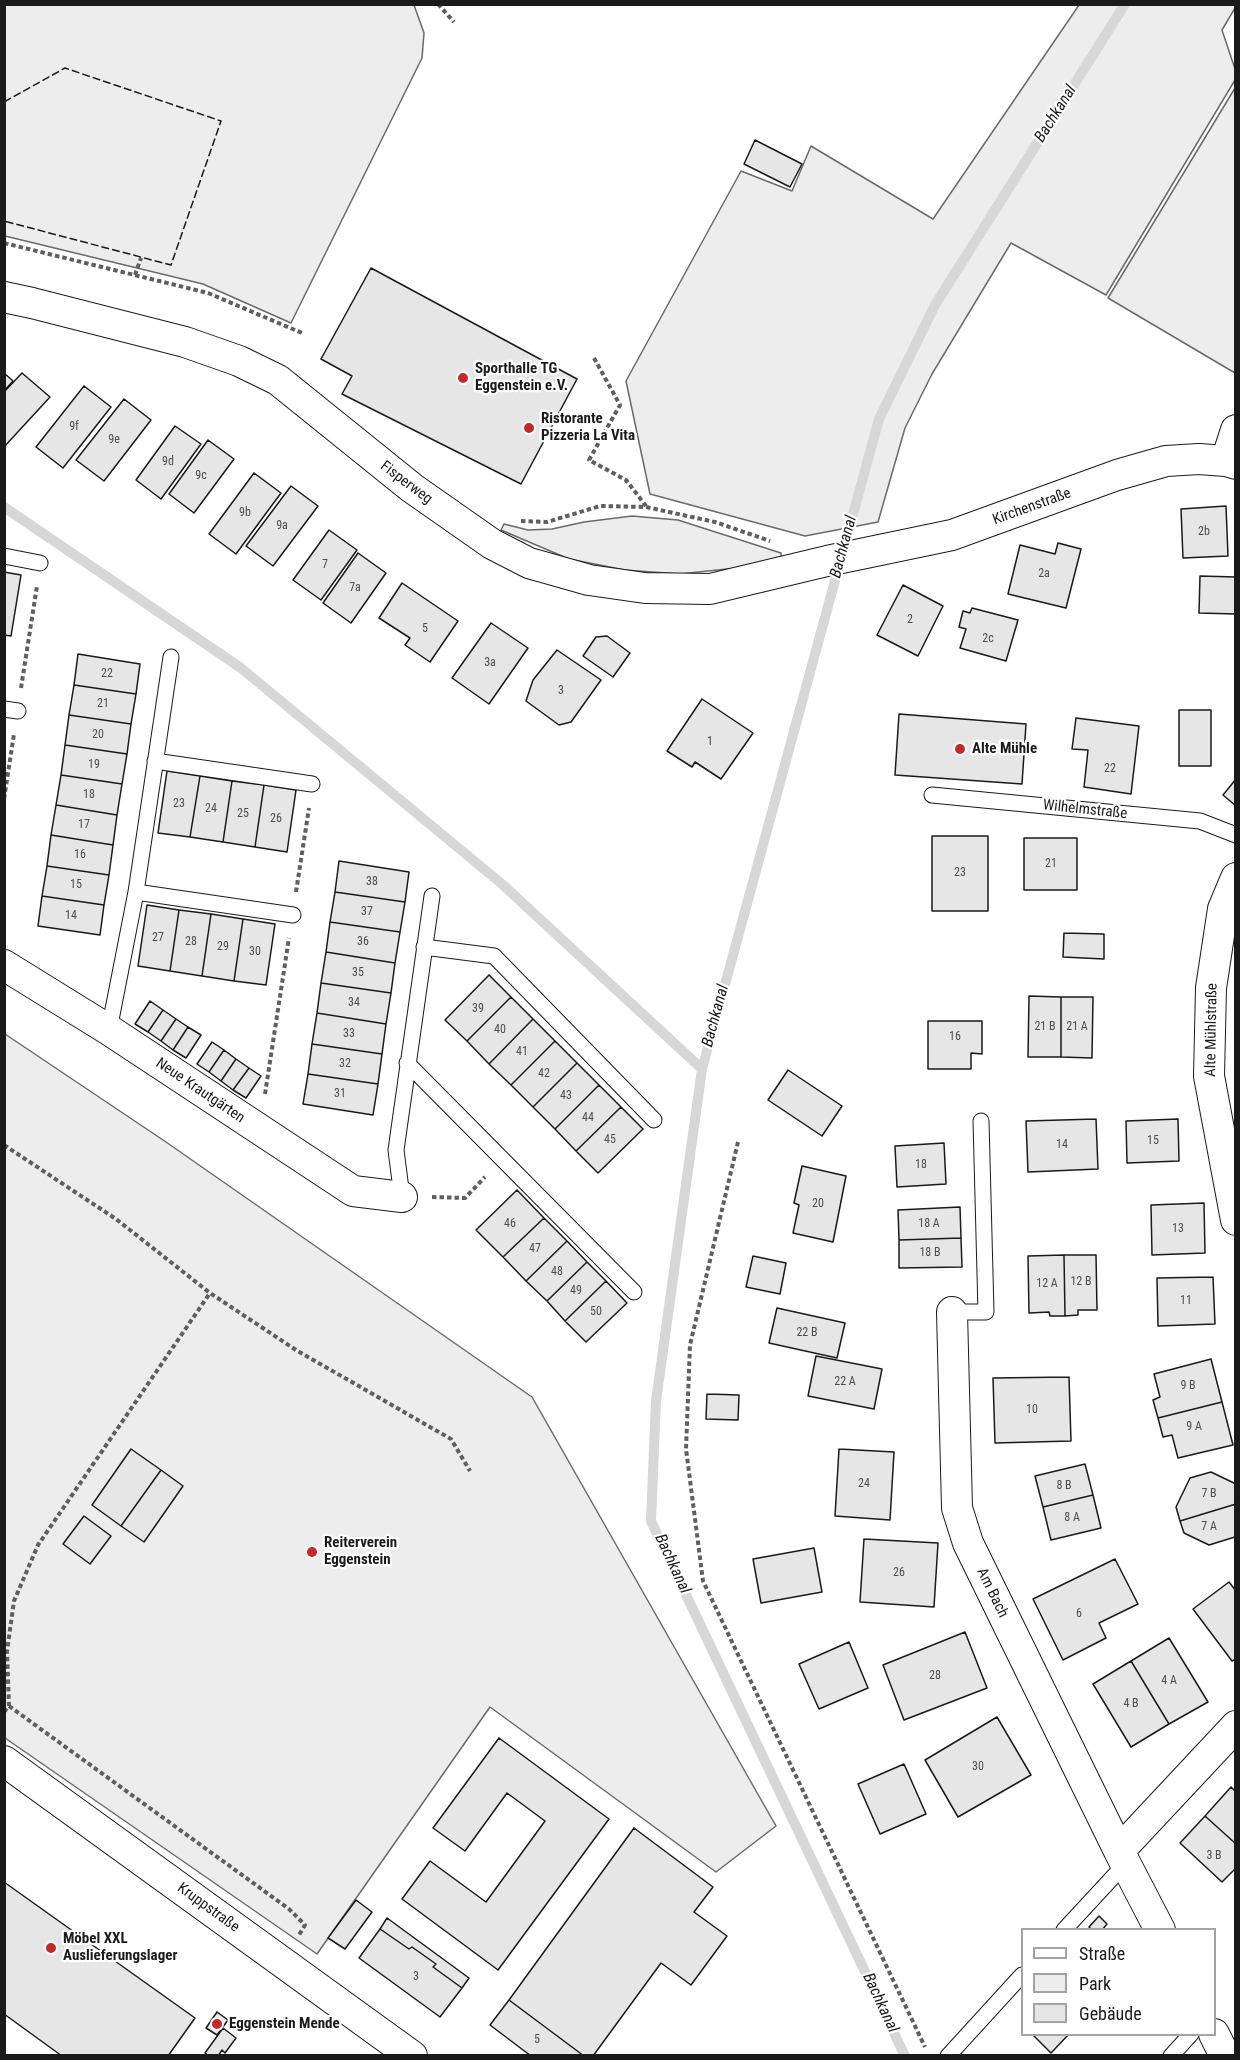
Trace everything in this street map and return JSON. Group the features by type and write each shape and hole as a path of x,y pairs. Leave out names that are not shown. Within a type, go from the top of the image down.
{"street":[{"name":"Fisperweg","path":"4,297 185,342 239,361 278,380 412,488 492,544 529,562 589,580 645,588 710,589 819,563"},
{"path":"1231,463 1236,430"},
{"name":"Kirchenstraße","path":"819,563 952,535 1117,475 1166,461 1198,459 1231,463"},
{"name":"Alte Mühlstraße","path":"1236,878 1223,909 1211,988 1209,1076 1236,1220"},
{"name":"Neue Krautgärten","path":"4,965 109,1030 353,1191 402,1197"},
{"name":"Am Bach","path":"951,1312 957,1508 968,1543 1122,1857 1159,1928"},
{"path":"1122,1857 1236,1726"},
{"name":"Kruppstraße","path":"4,1761 412,2055"},
{"path":"1215,2036 1225,2055"}],"lane":[{"path":"4,556 40,562"},
{"path":"109,1030 136,892 171,657"},
{"path":"155,761 312,784"},
{"name":"Wilhelmstraße","path":"932,795 1200,821 1236,835"},
{"path":"136,892 293,915"},
{"path":"402,1197 396,1150 432,896"},
{"path":"424,947 494,956 654,1120"},
{"path":"407,1063 634,1292"},
{"path":"951,1312 986,1312 981,1121"},
{"path":"1065,1928 1122,1857"},
{"path":"948,2055 1021,1977"},
{"path":"1171,2055 1189,2036"}],"path":[{"path":"438,4 454,22"},
{"path":"4,243 208,293 302,333"},
{"path":"135,275 141,258"},
{"path":"594,358 620,405 589,460 626,480 646,507"},
{"path":"466,525 489,519 546,522 600,506 646,507 715,522 797,550 819,563"},
{"path":"4,799 11,710 40,562"},
{"path":"259,1130 312,784"},
{"path":"738,1142 690,1345 686,1449 703,1581 929,2055"},
{"path":"4,1145 116,1219 210,1293 296,1350 451,1439 470,1471"},
{"path":"402,1197 465,1198 503,1160"},
{"path":"4,1712 9,1706 7,1651 14,1601 38,1545 210,1293"},
{"path":"9,1706 289,1909"}],"green space":[{"path":"4,5 414,5 424,33 422,58 291,323 203,284 5,236"},
{"path":"1079,5 1235,5 1222,30 1235,69 1235,80 1106,295 1011,243 932,374 905,428 878,522 805,536 650,494 626,381 741,171 792,191 811,146 933,219"},
{"path":"1235,88 1235,373 1108,298"},
{"path":"632,516 678,520 781,553 781,558 736,568 680,574 625,570 569,559 501,530 504,524 528,530 552,529"},
{"name":"Reiterverein Eggenstein","path":"5,1034 166,1142 532,1397 776,1826 716,1872 490,1707 317,1954 5,1738"}],"building":[{"path":"755,140 802,164 790,187 744,164"},
{"name":"Sporthalle TG Eggenstein e.V.","path":"371,268 577,379 521,484 342,394 352,376 321,359"},
{"path":"4,373 13,381 4,391"},
{"path":"22,373 50,397 4,447 4,392"},
{"path":"84,386 111,407 63,468 36,447"},
{"path":"124,399 151,420 104,481 76,460"},
{"path":"175,426 201,444 161,499 136,480"},
{"path":"208,440 234,459 194,513 169,494"},
{"path":"254,473 281,493 236,554 209,534"},
{"path":"291,486 318,506 273,566 246,546"},
{"path":"1226,506 1228,556 1183,558 1181,509"},
{"path":"329,530 357,550 321,600 293,580"},
{"path":"1058,543 1081,549 1066,608 1008,594 1020,545 1055,554"},
{"path":"358,553 386,573 351,623 323,603"},
{"path":"4,572 21,575 11,636 4,635"},
{"path":"1200,576 1236,577 1236,614 1199,613"},
{"path":"402,583 458,621 430,662 405,645 410,638 379,618"},
{"path":"903,585 943,606 918,656 877,635"},
{"path":"972,608 1018,620 1006,661 960,648 966,629 959,627 963,611 970,613"},
{"path":"491,623 528,648 489,704 452,678"},
{"path":"607,636 630,653 613,677 583,656 596,637"},
{"path":"557,650 601,680 571,722 559,725 526,701 533,680"},
{"path":"78,654 140,664 136,694 74,685"},
{"path":"74,685 136,694 131,724 69,715"},
{"path":"702,699 753,733 721,779 695,762 692,767 667,751"},
{"path":"1179,710 1211,710 1211,766 1179,766"},
{"name":"Alte Mühle","path":"899,714 1026,724 1022,784 895,775"},
{"path":"69,715 131,724 127,754 65,745"},
{"path":"1076,718 1139,726 1131,794 1084,787 1088,750 1072,749"},
{"path":"65,745 127,754 122,784 61,775"},
{"path":"167,771 200,776 190,837 158,833"},
{"path":"61,775 122,784 117,815 56,805"},
{"path":"200,776 232,781 223,842 190,837"},
{"path":"1236,779 1236,806 1223,795"},
{"path":"232,781 264,785 255,847 223,842"},
{"path":"264,785 296,790 287,852 255,847"},
{"path":"56,805 117,815 113,845 51,835"},
{"path":"51,835 113,845 109,875 47,866"},
{"path":"932,836 988,836 988,911 932,911"},
{"path":"1024,838 1077,838 1077,890 1024,890"},
{"path":"339,861 409,872 405,902 335,892"},
{"path":"47,866 109,875 104,905 42,896"},
{"path":"335,892 405,902 400,932 330,922"},
{"path":"42,896 104,905 100,935 38,926"},
{"path":"147,905 179,910 170,971 138,966"},
{"path":"179,910 211,914 202,976 170,971"},
{"path":"211,914 243,919 234,981 202,976"},
{"path":"243,919 275,924 266,985 234,981"},
{"path":"330,922 400,932 395,963 326,952"},
{"path":"1064,933 1104,934 1104,959 1063,957"},
{"path":"326,952 395,963 391,993 321,983"},
{"path":"489,975 511,997 467,1041 445,1020"},
{"path":"321,983 391,993 386,1024 317,1013"},
{"path":"1029,996 1061,997 1061,1057 1028,1057"},
{"path":"511,997 533,1019 489,1064 467,1041"},
{"path":"1061,997 1093,997 1092,1058 1061,1057"},
{"path":"150,1001 163,1010 148,1032 135,1024"},
{"path":"163,1010 176,1019 161,1041 148,1032"},
{"path":"317,1013 386,1024 382,1054 312,1044"},
{"path":"176,1019 188,1027 173,1050 161,1041"},
{"path":"533,1019 555,1041 511,1085 489,1064"},
{"path":"928,1021 982,1021 982,1054 971,1053 971,1069 928,1069"},
{"path":"188,1027 201,1035 186,1058 173,1050"},
{"path":"555,1041 577,1063 533,1107 511,1085"},
{"path":"212,1042 224,1050 209,1072 197,1064"},
{"path":"312,1044 382,1054 378,1084 308,1074"},
{"path":"224,1050 236,1059 221,1081 209,1072"},
{"path":"236,1059 249,1068 233,1090 221,1081"},
{"path":"577,1063 599,1085 555,1129 533,1107"},
{"path":"249,1068 261,1076 246,1098 233,1090"},
{"path":"788,1070 842,1106 822,1136 768,1100"},
{"path":"308,1074 378,1084 373,1115 303,1104"},
{"path":"599,1085 621,1107 576,1151 555,1129"},
{"path":"621,1107 643,1129 598,1173 576,1151"},
{"path":"1096,1119 1098,1169 1028,1172 1026,1121"},
{"path":"1178,1119 1179,1161 1127,1163 1126,1121"},
{"path":"944,1143 946,1184 897,1187 895,1146"},
{"path":"802,1166 846,1176 833,1242 793,1233 799,1205 794,1203"},
{"path":"517,1190 544,1218 503,1257 476,1230"},
{"path":"1204,1203 1205,1253 1152,1255 1151,1205"},
{"path":"960,1207 961,1238 899,1240 898,1210"},
{"path":"544,1218 567,1241 526,1281 503,1257"},
{"path":"961,1238 962,1267 899,1268 899,1240"},
{"path":"567,1241 587,1262 547,1301 526,1281"},
{"path":"1064,1255 1065,1316 1050,1316 1049,1312 1029,1313 1028,1256"},
{"path":"1064,1255 1096,1255 1097,1310 1078,1310 1078,1315 1065,1316"},
{"path":"753,1256 786,1263 780,1294 746,1287"},
{"path":"587,1262 606,1281 565,1321 547,1301"},
{"path":"1213,1277 1215,1324 1158,1326 1157,1278"},
{"path":"606,1281 627,1303 586,1342 565,1321"},
{"path":"777,1308 845,1323 837,1358 769,1343"},
{"path":"816,1356 882,1369 874,1409 808,1396"},
{"path":"1211,1359 1222,1402 1158,1418 1153,1400 1160,1397 1154,1374"},
{"path":"1069,1377 1071,1441 995,1443 993,1378"},
{"path":"707,1394 739,1395 738,1420 706,1419"},
{"path":"1222,1402 1233,1445 1178,1458 1172,1435 1163,1437 1158,1418"},
{"path":"131,1449 161,1470 121,1526 92,1505"},
{"path":"839,1449 894,1452 890,1520 835,1516"},
{"path":"1085,1464 1093,1495 1043,1507 1035,1476"},
{"path":"161,1470 183,1486 144,1542 121,1526"},
{"path":"1211,1472 1236,1484 1236,1504 1180,1521 1176,1507 1190,1478"},
{"path":"1093,1495 1101,1528 1051,1540 1043,1507"},
{"path":"1236,1504 1235,1537 1209,1545 1184,1533 1180,1521"},
{"path":"84,1516 111,1536 90,1564 63,1544"},
{"path":"864,1539 938,1543 934,1607 860,1602"},
{"path":"814,1548 822,1592 761,1603 753,1559"},
{"path":"1115,1559 1138,1604 1099,1623 1106,1638 1063,1660 1033,1599"},
{"path":"1229,1582 1236,1591 1236,1659 1232,1661 1193,1609"},
{"path":"965,1632 987,1688 904,1720 883,1665"},
{"path":"1169,1638 1208,1702 1169,1724 1131,1661"},
{"path":"849,1642 868,1688 819,1709 799,1664"},
{"path":"1131,1661 1169,1724 1131,1747 1093,1684"},
{"path":"997,1717 1031,1775 958,1817 925,1760"},
{"path":"499,1738 609,1819 498,1970 402,1899 430,1861 486,1902 545,1821 507,1793 465,1851 433,1828"},
{"path":"904,1764 926,1814 880,1834 858,1784"},
{"path":"1231,1787 1236,1792 1236,1844 1205,1816"},
{"path":"1205,1816 1236,1844 1236,1868 1222,1882 1180,1843"},
{"path":"634,1828 713,1887 694,1912 727,1936 691,1985 661,1963 593,2056 584,2056 509,2000"},
{"name":"Möbel XXL Auslieferungslager","path":"4,1882 195,2018 168,2056 62,2056 4,2014"},
{"path":"356,1900 372,1912 345,1949 328,1938"},
{"path":"1099,1916 1107,1924 1104,1928 1089,1927"},
{"path":"387,1918 469,1978 462,1988 433,1967 436,1964 380,1929"},
{"path":"380,1929 436,1964 433,1967 462,1988 440,2017 359,1958"},
{"path":"509,2000 584,2056 531,2056 490,2025"},
{"name":"Eggenstein Mende","path":"217,2012 228,2020 217,2035 206,2028"},
{"path":"223,2028 236,2038 225,2053 222,2050 218,2056 209,2056 205,2053"},
{"path":"1034,2036 1067,2036 1051,2053"}],"waterway":[{"name":"Bachkanal","path":"905,2056 651,1521 656,1401 702,1069 879,419 935,305 1125,4"},
{"path":"4,507 241,668 502,884 702,1069"}],"fence":[{"path":"4,102 65,68 221,121 171,265 4,221"}],"place":[{"name":"Sporthalle TG Eggenstein e.V.","path":"463,378"},
{"name":"Ristorante Pizzeria La Vita","path":"529,428"},
{"name":"Alte Mühle","path":"960,749"},
{"name":"Reiterverein Eggenstein","path":"312,1552"},
{"name":"Möbel XXL Auslieferungslager","path":"51,1948"},
{"name":"Eggenstein Mende","path":"217,2024"}]}
